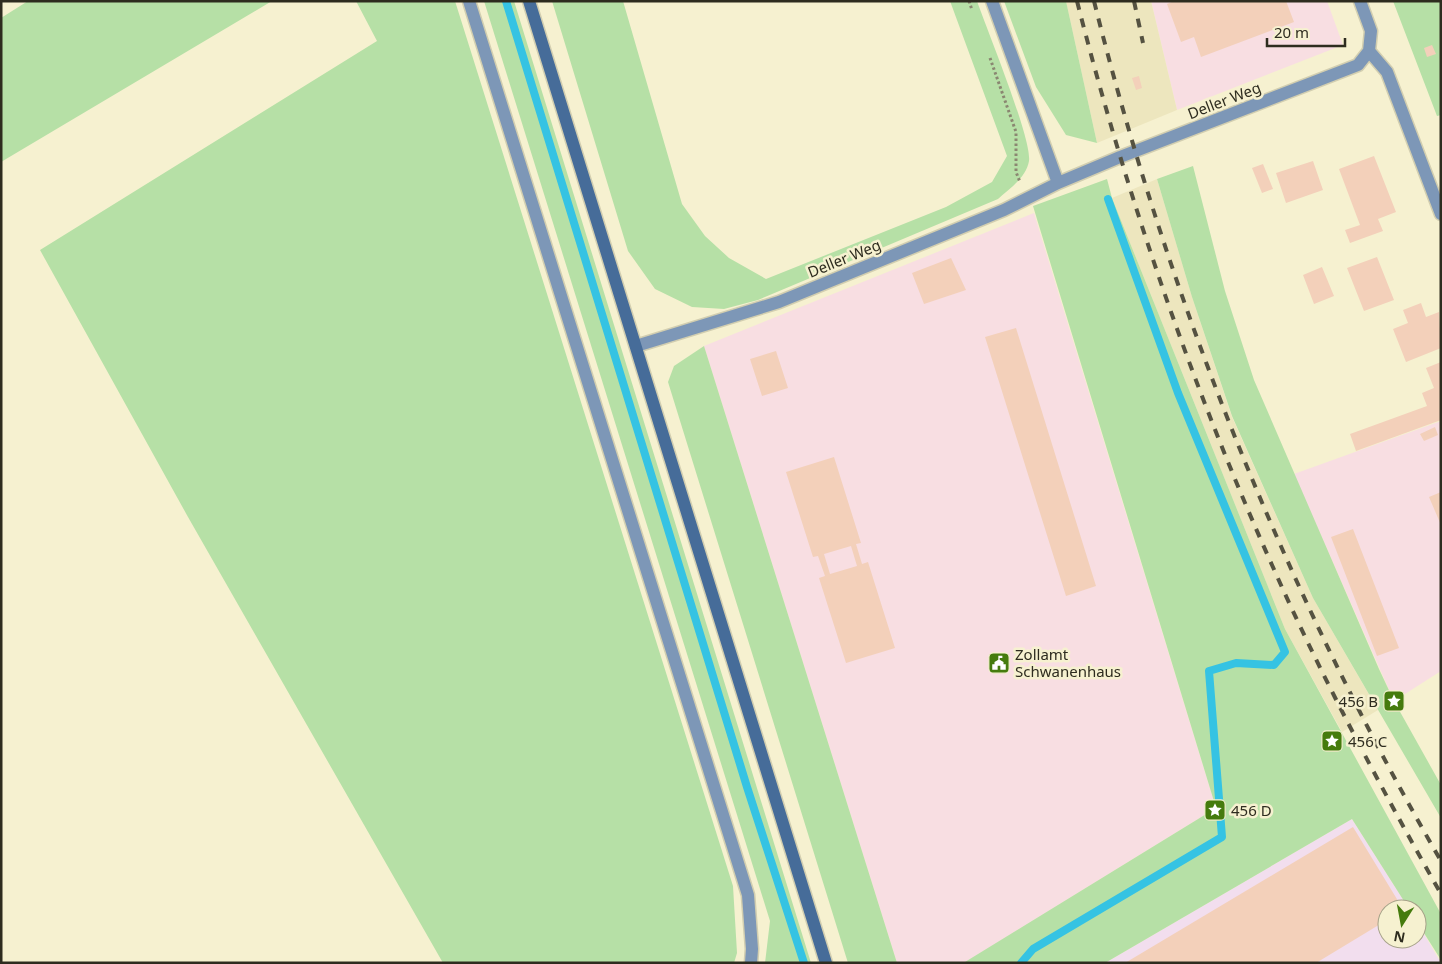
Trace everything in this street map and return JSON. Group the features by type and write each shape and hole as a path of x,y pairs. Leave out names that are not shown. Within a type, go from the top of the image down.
{"main road":[{"path":"529,1 826,963"}],"street":[{"path":"469,1 748,895 752,949 751,963"},
{"path":"992,1 1058,183"},
{"path":"1360,1 1371,32 1369,51 1387,72 1441,214"},
{"name":"Deller Weg","path":"636,346 779,302 995,214 1058,183 1358,66 1369,51"}],"path":[{"path":"969,1 972,11"},
{"path":"989,57 1016,132 1016,172 1028,198"}],"shaded area":[{"path":"1066,1 1151,1 1177,110 1097,143"},
{"path":"1151,1 1327,1 1343,45 1177,110"},
{"path":"1157,179 1192,297 1232,417 1313,598 1378,710 1342,732 1285,629 1112,198"},
{"path":"1034,213 1216,808 964,963 897,963 704,346"},
{"path":"1441,421 1441,671 1394,701 1294,474"},
{"path":"1352,819 1403,899 1377,899 1377,949 1427,949 1427,939 1441,963 1105,963"}],"green space":[{"path":"28,1 272,1 1,162 1,18"},
{"path":"356,1 455,1 733,886 737,953 734,963 443,963 188,517 40,250 377,41"},
{"path":"484,1 514,1 811,963 765,963 770,921"},
{"path":"552,1 623,1 682,204 705,236 729,258 766,279 946,207 992,182 1007,156 950,1 977,1 1024,131 1029,161 1027,167 1016,183 998,199 758,300 724,309 692,307 655,289 628,251"},
{"path":"1004,1 1066,1 1097,143 1066,135 1036,87"},
{"path":"1393,1 1441,1 1441,115 1437,116"},
{"path":"1193,166 1225,291 1254,380 1379,669 1394,701 1441,785 1441,818 1313,598 1232,416 1192,297 1157,179"},
{"path":"1107,179 1112,198 1285,629 1441,914 1441,960 1427,938 1427,899 1403,899 1352,819 1105,963 965,962 1216,808 1033,206"},
{"path":"704,346 897,963 848,963 668,382 674,366"}],"building":[{"path":"1174,1 1286,1 1294,22 1201,57 1194,37 1181,42 1167,4"},
{"path":"1432,45 1436,54 1427,57 1424,48"},
{"path":"1139,76 1142,88 1136,90 1132,78"},
{"path":"1374,156 1396,212 1378,219 1383,231 1350,243 1345,230 1360,225 1339,169"},
{"path":"1313,161 1323,190 1286,203 1276,173"},
{"path":"1263,164 1273,189 1262,193 1252,168"},
{"path":"1377,257 1394,300 1364,311 1347,268"},
{"path":"951,258 966,290 924,304 912,273"},
{"path":"1322,267 1334,296 1314,304 1303,275"},
{"path":"1421,303 1426,317 1439,312 1441,348 1406,362 1393,329 1408,323 1403,310"},
{"path":"1016,328 1096,586 1066,596 985,337"},
{"path":"776,351 788,388 762,396 750,359"},
{"path":"1441,362 1441,420 1356,451 1350,434 1427,406 1422,393 1434,388 1426,368"},
{"path":"1435,427 1438,435 1424,441 1420,434"},
{"path":"834,457 861,543 856,544 862,564 868,562 895,648 846,663 819,578 825,576 818,556 813,557 786,472","holes":["851,546 857,566 830,574 824,554"]},
{"path":"1441,492 1441,525 1429,497"},
{"path":"1353,529 1399,648 1377,656 1331,537"},
{"path":"1353,827 1397,899 1377,899 1377,926 1316,963 1125,963"}],"waterway":[{"path":"506,1 747,787 804,963"},
{"path":"1021,963 1033,949 1222,837 1209,671 1236,663 1274,665 1285,652 1178,393 1108,199"}],"railway":[{"path":"1077,1 1117,145 1162,288 1242,497 1291,607 1331,690 1441,894"},
{"path":"1094,1 1124,113 1158,225 1196,335 1238,443 1283,550 1332,656 1385,759 1441,861"},
{"path":"1134,1 1143,43"}],"place":[{"name":"Zollamt Schwanenhaus","path":"999,663"},
{"name":"456 B","path":"1394,701"},
{"name":"456 C","path":"1332,741"},
{"name":"456 D","path":"1215,810"}]}
